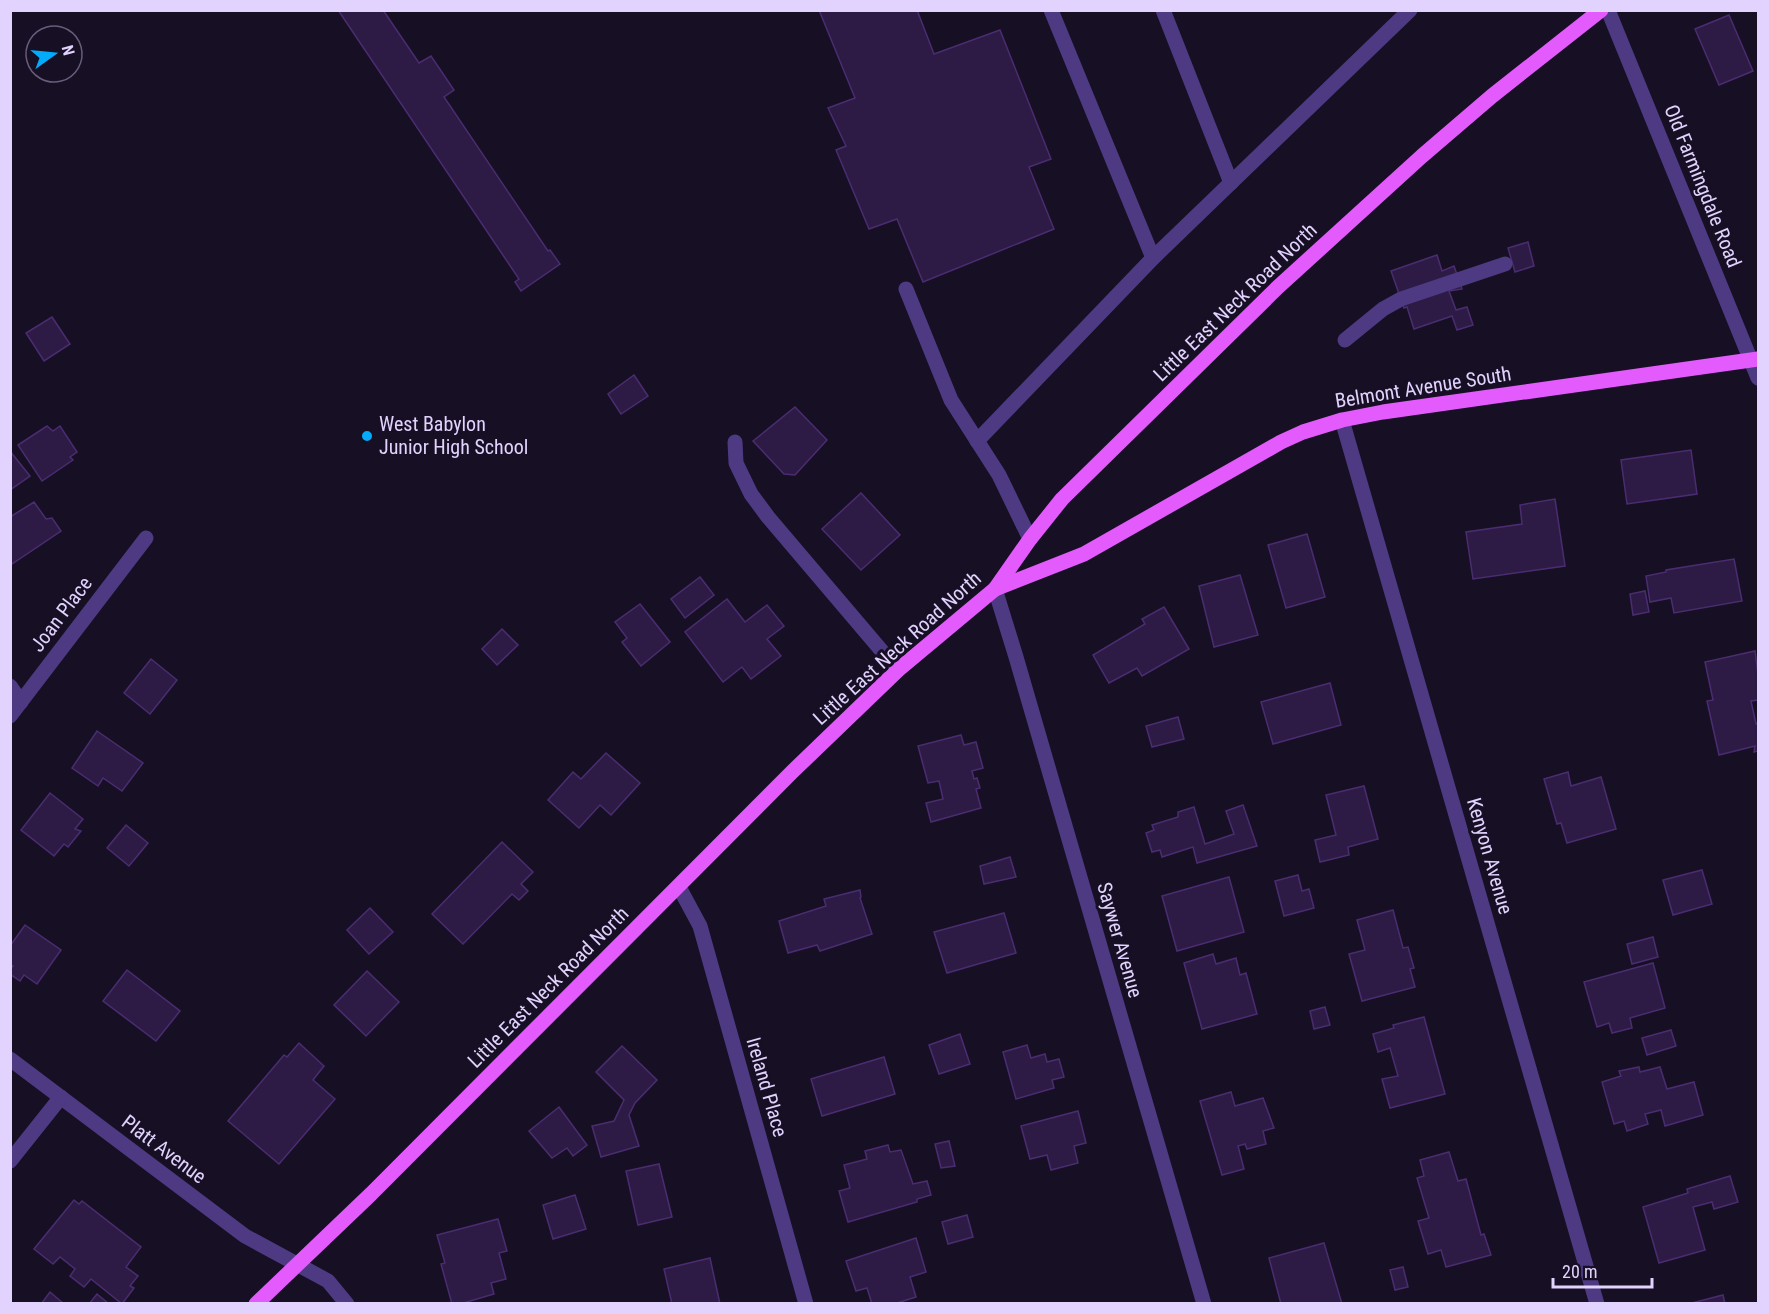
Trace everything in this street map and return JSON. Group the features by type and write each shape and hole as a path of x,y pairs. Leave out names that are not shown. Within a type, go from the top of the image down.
{"main road":[{"name":"Little East Neck Road North","path":"256,1304 371,1194 792,772 898,670 995,589 1062,499 1278,287 1448,133 1601,10"},
{"name":"Belmont Avenue South","path":"995,589 1084,554 1281,442 1303,432 1342,420 1383,412 1755,360"}],"street":[{"path":"1051,10 1153,258"},
{"path":"1163,10 1231,183"},
{"path":"977,441 1153,258 1410,10"},
{"name":"Old Farmingdale Road","path":"1608,10 1755,360 1758,378"},
{"path":"1345,340 1383,309 1401,299 1505,264"},
{"path":"906,288 951,400 999,476 1030,539"},
{"name":"Kenyon Avenue","path":"1342,420 1597,1304"},
{"path":"735,442 736,463 757,502 898,670"},
{"name":"Joan Place","path":"10,716 146,538"},
{"name":"Saywer Avenue","path":"995,589 1204,1304"},
{"path":"10,686 21,702"},
{"name":"Ireland Place","path":"679,886 700,926 806,1304"},
{"name":"Platt Avenue","path":"10,1059 245,1236 328,1281 347,1304"},
{"path":"10,1161 61,1097"}],"building":[{"path":"338,10 383,10 419,63 431,56 454,90 444,97 548,251 550,250 560,264 521,291 515,282 519,279"},
{"path":"819,10 917,10 934,54 1000,30 1051,159 1029,167 1054,229 923,282 897,219 869,229 836,150 846,146 828,108 855,98"},
{"path":"1729,15 1753,71 1719,85 1695,29"},
{"path":"1528,242 1534,266 1515,272 1508,248"},
{"path":"1437,255 1442,271 1454,266 1462,289 1449,291 1456,310 1467,307 1473,325 1457,330 1452,316 1414,329 1391,271"},
{"path":"52,317 70,344 44,361 26,333"},
{"path":"634,375 648,396 621,414 608,394"},
{"path":"795,407 827,440 795,475 784,474 753,441"},
{"path":"47,426 53,431 60,426 77,452 70,457 73,460 42,481 18,445"},
{"path":"1691,450 1697,494 1627,504 1621,460"},
{"path":"10,451 30,476 10,490"},
{"path":"861,493 900,535 861,570 822,529"},
{"path":"1555,499 1565,566 1473,579 1466,532 1522,524 1520,505"},
{"path":"34,502 46,519 52,518 61,531 12,564 10,561 10,517"},
{"path":"1307,534 1325,597 1286,608 1268,545"},
{"path":"1734,559 1742,601 1674,613 1671,598 1650,602 1646,576 1666,572 1666,570"},
{"path":"1240,575 1258,635 1214,647 1199,586"},
{"path":"700,577 714,595 685,618 671,599"},
{"path":"1645,591 1649,612 1633,615 1630,594"},
{"path":"727,599 745,622 767,605 784,626 767,639 781,656 751,679 742,667 723,682 685,632"},
{"path":"640,604 670,642 641,666 622,642 627,638 615,622"},
{"path":"1164,607 1189,649 1142,676 1137,668 1109,683 1093,655 1145,624 1142,619"},
{"path":"502,629 518,645 497,665 482,649"},
{"path":"1755,651 1758,700 1751,701 1756,724 1758,723 1758,751 1754,752 1755,746 1719,755 1707,701 1713,700 1705,662"},
{"path":"151,659 177,680 150,714 124,693"},
{"path":"1330,683 1341,725 1273,744 1261,702"},
{"path":"1178,717 1184,739 1152,747 1146,726"},
{"path":"97,731 143,763 122,791 103,778 98,786 72,768"},
{"path":"961,735 964,745 976,742 983,768 972,771 980,788 976,789 981,808 931,822 926,803 943,799 939,781 928,783 918,746"},
{"path":"606,753 640,783 611,815 600,805 579,828 548,800 573,772 581,779"},
{"path":"1568,772 1571,786 1601,777 1616,829 1567,843 1561,823 1557,824 1544,779"},
{"path":"1364,786 1378,839 1348,847 1349,855 1320,862 1315,840 1336,835 1326,795"},
{"path":"50,793 83,819 75,829 81,831 68,847 64,844 54,856 21,830"},
{"path":"1243,805 1257,846 1197,863 1193,847 1162,857 1160,850 1152,852 1146,833 1154,830 1152,825 1178,817 1178,812 1194,807 1205,844 1234,834 1226,811"},
{"path":"126,825 148,843 129,866 107,848"},
{"path":"502,842 533,872 521,884 528,891 519,900 512,894 463,944 432,914"},
{"path":"1010,857 1016,877 984,884 980,866"},
{"path":"1702,870 1712,904 1673,915 1663,880"},
{"path":"1298,875 1302,891 1309,889 1314,908 1284,916 1275,881"},
{"path":"1229,877 1244,932 1177,951 1162,896"},
{"path":"860,890 860,898 872,934 820,951 817,945 788,953 779,921 826,906 824,899"},
{"path":"370,908 393,932 369,954 347,930"},
{"path":"1393,910 1403,948 1408,947 1414,968 1410,969 1415,987 1362,1001 1349,954 1365,950 1357,920"},
{"path":"1004,913 1016,953 947,973 934,932"},
{"path":"25,925 61,950 37,984 24,975 20,981 10,974 13,966 10,965 10,946"},
{"path":"1653,937 1658,957 1632,964 1627,944"},
{"path":"1213,954 1216,964 1236,958 1240,975 1246,973 1257,1014 1202,1029 1184,963"},
{"path":"1653,963 1665,1008 1630,1018 1632,1028 1612,1033 1609,1023 1597,1027 1584,982"},
{"path":"127,970 180,1011 156,1041 103,1001"},
{"path":"367,971 399,1002 366,1036 334,1005"},
{"path":"1325,1007 1330,1025 1314,1029 1310,1011"},
{"path":"1424,1017 1445,1094 1390,1108 1382,1079 1398,1076 1390,1048 1378,1052 1373,1034 1394,1028 1393,1025"},
{"path":"1671,1030 1676,1046 1647,1055 1642,1038"},
{"path":"960,1034 970,1064 939,1074 929,1045"},
{"path":"299,1043 324,1066 313,1080 335,1099 279,1164 228,1121 284,1055 287,1057"},
{"path":"1027,1045 1031,1058 1045,1054 1047,1062 1059,1059 1064,1077 1052,1080 1054,1088 1016,1099 1003,1052"},
{"path":"622,1046 657,1080 635,1103 629,1115 639,1146 601,1157 592,1126 614,1121 624,1100 596,1072"},
{"path":"884,1057 895,1094 822,1116 811,1079"},
{"path":"1639,1067 1640,1072 1660,1067 1667,1089 1694,1082 1703,1115 1665,1126 1661,1110 1645,1114 1648,1124 1627,1131 1624,1121 1614,1124 1602,1082 1621,1076 1619,1071"},
{"path":"1231,1092 1235,1106 1263,1098 1274,1128 1263,1131 1266,1144 1247,1149 1245,1144 1238,1146 1244,1169 1222,1175 1200,1101"},
{"path":"559,1107 587,1145 573,1156 567,1148 552,1158 529,1131"},
{"path":"1078,1111 1086,1143 1074,1146 1078,1163 1051,1170 1047,1155 1030,1159 1021,1126"},
{"path":"949,1141 955,1166 941,1168 935,1144"},
{"path":"888,1145 890,1152 901,1150 913,1184 927,1181 931,1195 917,1199 917,1202 848,1222 839,1191 850,1188 844,1165 867,1159 865,1151"},
{"path":"1449,1152 1458,1181 1466,1179 1481,1235 1484,1234 1491,1255 1446,1267 1441,1250 1428,1254 1418,1221 1429,1218 1417,1178 1424,1176 1420,1160"},
{"path":"659,1164 672,1217 638,1225 626,1171"},
{"path":"1730,1176 1738,1202 1714,1209 1712,1202 1693,1207 1705,1250 1659,1263 1643,1207 1688,1193 1687,1189"},
{"path":"575,1195 586,1229 553,1239 543,1205"},
{"path":"74,1200 79,1204 82,1201 141,1247 126,1267 138,1276 130,1286 134,1288 122,1304 91,1279 84,1287 70,1276 75,1269 60,1257 53,1264 34,1249"},
{"path":"967,1215 973,1237 948,1244 942,1222"},
{"path":"498,1219 507,1251 499,1253 506,1279 491,1283 494,1294 460,1304 452,1304 441,1264 445,1263 437,1235"},
{"path":"916,1238 926,1272 910,1277 916,1297 894,1304 872,1304 867,1288 856,1291 846,1261"},
{"path":"1324,1243 1342,1304 1281,1304 1269,1258"},
{"path":"710,1258 720,1304 672,1304 664,1269"},
{"path":"1403,1267 1408,1287 1395,1290 1390,1270"},
{"path":"50,1292 64,1304 41,1304"},
{"path":"97,1294 109,1304 89,1304"},
{"path":"1723,1295 1725,1304 1688,1304"}],"place":[{"name":"West Babylon Junior High School","path":"367,436"}]}
